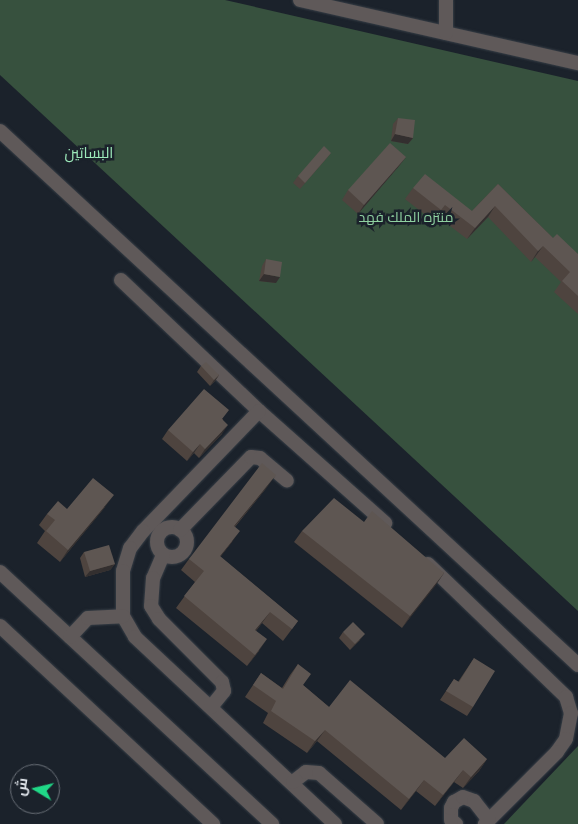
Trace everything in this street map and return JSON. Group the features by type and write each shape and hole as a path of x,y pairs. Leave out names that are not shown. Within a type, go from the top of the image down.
{"street":[{"path":"300,0 578,64"},
{"path":"446,0 446,33"},
{"path":"0,131 578,665"},
{"path":"122,280 258,411 392,530"},
{"path":"258,411 143,531 130,548 123,571 123,616 135,637 335,824"},
{"path":"211,707 224,691 222,682 159,619 151,606 153,578 164,555 176,556 186,548 185,535 180,530 251,458 260,458 287,480"},
{"path":"420,556 566,697 572,713 566,739 557,752 487,822 474,801 463,797 454,802 451,808 451,820 456,824"},
{"path":"0,572 272,824"},
{"path":"70,637 88,618 123,616"},
{"path":"0,626 213,824"},
{"path":"292,782 306,772 320,773 377,824"}],"green space":[{"name":"منتزه الملك فهد","path":"0,0 225,0 578,81 578,611 0,75"},
{"path":"578,746 578,824 504,824"}],"building":[{"path":"398,118 415,120 413,138 395,134"},
{"path":"390,143 406,157 364,205 348,190"},
{"path":"324,146 331,153 305,183 298,176"},
{"path":"425,174 472,211 498,184 553,238 557,234 578,254 578,296 562,281 570,272 543,246 538,251 495,206 475,228 445,205 441,210 413,188"},
{"path":"266,259 282,262 280,277 264,274"},
{"path":"206,362 219,375 214,380 201,366"},
{"path":"204,389 229,410 222,419 228,425 205,449 200,444 193,452 168,430"},
{"path":"262,463 276,475 234,526 240,531 220,556 298,621 292,629 270,612 255,630 267,639 255,655 184,596 204,571 189,559"},
{"path":"93,478 114,495 68,550 46,531 55,520 47,514 58,501 67,509"},
{"path":"334,498 364,522 372,511 444,573 410,616 302,531"},
{"path":"109,545 115,564 90,571 84,552"},
{"path":"353,622 365,634 355,644 343,632"},
{"path":"474,658 495,671 473,707 446,691 454,679 459,682"},
{"path":"298,664 311,674 303,685 329,707 350,680 445,758 464,738 487,759 471,777 463,770 443,795 424,780 409,799 325,730 315,741 271,711 276,701 253,685 261,673 283,689"}],"district":[{"name":"البساتين","path":"89,153"}]}
